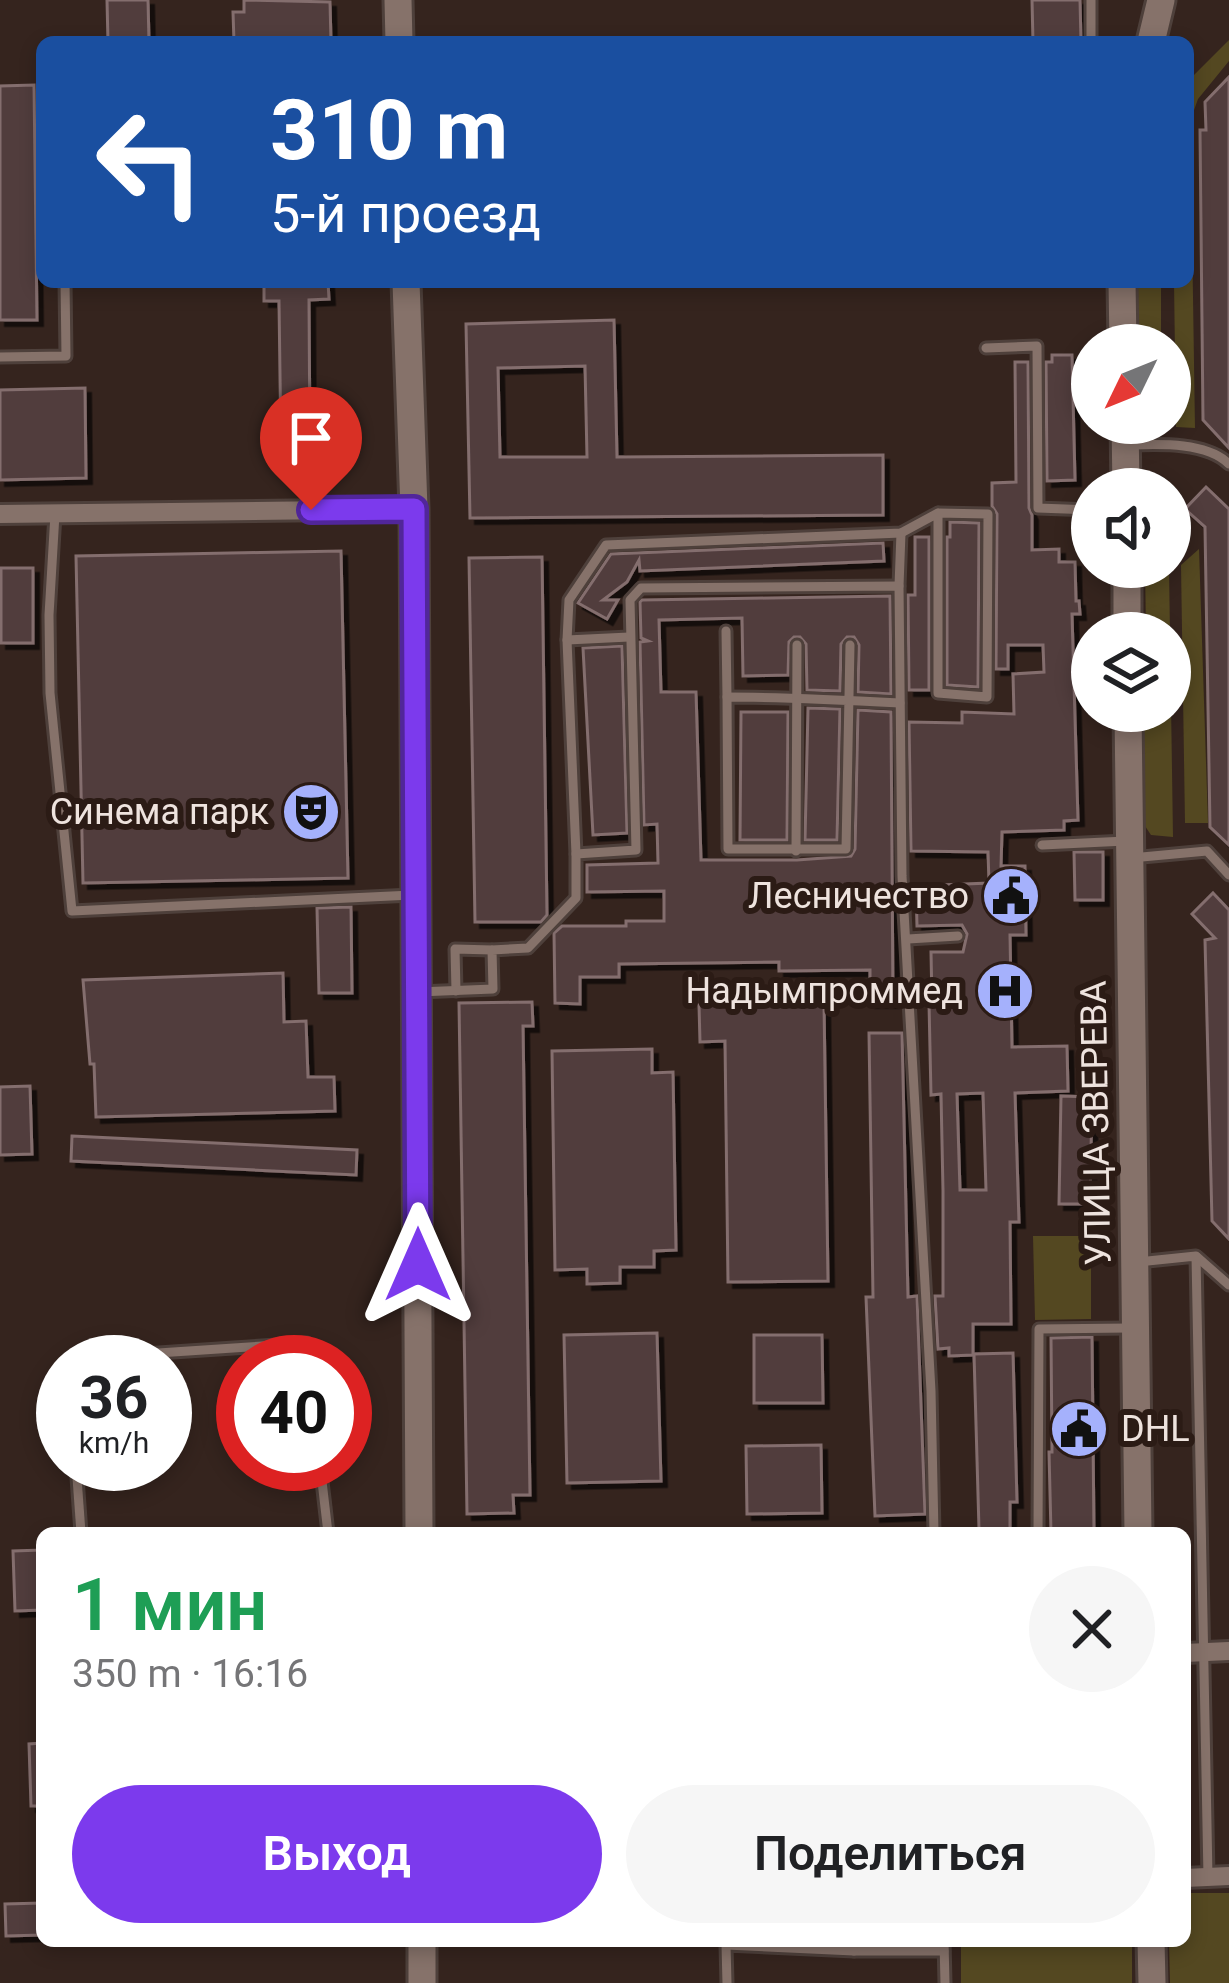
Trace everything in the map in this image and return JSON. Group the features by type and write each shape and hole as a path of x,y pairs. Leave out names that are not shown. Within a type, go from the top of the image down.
{"street":[{"path":"398,0 399,36"},
{"path":"1152,36 1161,0"},
{"path":"406,288 414,509 419,1527"},
{"path":"1122,288 1123,324"},
{"path":"0,514 414,509"},
{"name":"УЛИЦА ЗВЕРЕВА","path":"1128,732 1138,1527"},
{"path":"1194,1652 1229,1651"},
{"path":"1191,1878 1229,1876"},
{"path":"422,1947 422,1983"},
{"path":"1151,1947 1152,1983"}],"lane":[{"path":"1091,0 1091,36"},
{"path":"0,357 66,356 65,288"},
{"path":"986,348 1037,346 1038,508 1071,509"},
{"path":"1171,444 1221,456 1229,464"},
{"path":"55,514 50,693 72,911 416,895"},
{"path":"456,991 455,949 528,948 575,898 569,600 606,545 901,533 938,514 988,514 987,697 938,693 938,514"},
{"path":"901,533 902,876 931,1391 934,1527"},
{"path":"577,854 636,850 629,600 641,588 899,586"},
{"path":"726,631 728,849 846,849 850,645"},
{"path":"567,640 629,637"},
{"path":"796,851 797,645"},
{"path":"727,697 901,703"},
{"path":"1042,845 1207,851 1229,874"},
{"path":"908,939 958,936"},
{"path":"416,992 493,989 492,950"},
{"path":"1196,1256 1194,1652 1208,1877"},
{"path":"1135,1262 1196,1256 1229,1285"},
{"path":"1038,1527 1039,1328 1135,1328"},
{"path":"78,1491 81,1527"},
{"path":"323,1491 327,1527"},
{"path":"726,1947 727,1983"},
{"path":"944,1947 944,1983"}],"shaded area":[{"path":"1229,40 1229,61 1194,110 1194,75"},
{"path":"1138,288 1161,288 1161,324 1138,324"},
{"path":"1174,288 1193,288 1195,428 1191,428 1191,324 1175,324"},
{"path":"1199,549 1208,823 1185,823 1184,732 1191,732 1191,612 1182,612 1181,588 1191,588 1191,556"},
{"path":"1145,588 1169,588 1170,612 1146,612"},
{"path":"1141,732 1171,732 1173,837 1151,835 1145,826"},
{"path":"1033,1236 1091,1236 1091,1319 1035,1320"},
{"path":"1191,1893 1229,1893 1229,1983 1170,1983 1169,1947 1191,1947"},
{"path":"961,1947 1132,1947 1132,1983 961,1983"}],"building":[{"path":"107,0 148,0 149,36 108,36"},
{"path":"244,0 330,2 331,36 234,36 233,12 244,12"},
{"path":"1032,0 1080,0 1081,36 1033,36"},
{"path":"1229,77 1229,448 1203,420 1200,130 1206,130 1205,102"},
{"path":"34,85 37,320 0,320 0,86"},
{"path":"264,288 328,288 329,299 309,300 310,449 281,449 279,301 264,301"},
{"path":"614,320 617,457 883,455 883,515 470,518 466,324","holes":["585,366 587,457 500,457 498,368"]},
{"path":"1052,355 1071,355 1075,468 1071,480 1047,481 1046,362 1052,362"},
{"path":"1015,362 1028,362 1032,550 1059,549 1059,562 1071,562 1071,588 1076,588 1079,601 1080,612 1071,612 1071,732 1075,732 1078,820 1064,821 1064,830 1002,832 1001,866 1025,866 1026,935 1010,935 1012,1047 1067,1046 1068,1091 1015,1093 1019,1222 1010,1222 1011,1324 973,1324 973,1355 949,1356 949,1348 938,1349 935,1296 943,1296 943,1191 941,1094 931,1095 931,952 963,952 967,934 962,925 917,926 916,886 989,883 988,852 911,851 909,722 962,723 962,712 1014,714 1013,674 1044,672 1043,645 1008,645 1008,669 996,669 997,514 992,506 992,483 1016,482","holes":["983,1093 986,1190 960,1190 957,1094"]},
{"path":"85,388 86,478 0,480 0,390"},
{"path":"1206,487 1229,509 1229,845 1210,827 1205,527 1191,514 1191,503"},
{"path":"950,522 979,523 978,687 947,685"},
{"path":"915,537 929,537 929,690 909,690 908,595 915,595"},
{"path":"883,543 884,561 640,571 639,560 627,582 603,600 618,600 607,619 578,603 611,554"},
{"path":"341,551 348,878 83,883 76,556"},
{"path":"542,557 547,915 541,922 475,922 469,558"},
{"path":"1,568 33,568 33,643 1,643"},
{"path":"890,596 891,694 858,692 859,645 854,637 841,644 840,691 807,690 806,644 800,637 789,642 788,675 743,676 742,618 659,620 661,692 696,692 701,860 851,856 855,849 858,710 891,712 893,1002 870,1002 870,970 779,971 779,962 619,964 619,977 580,977 580,1004 555,1003 554,933 562,926 664,921 664,891 587,892 587,865 658,863 657,824 644,825 640,642 648,641 641,638 640,602"},
{"path":"622,646 627,833 593,835 583,648"},
{"path":"808,708 840,709 837,840 805,840"},
{"path":"741,712 788,712 787,840 740,840"},
{"path":"1074,852 1103,852 1103,900 1075,900"},
{"path":"1213,893 1229,910 1229,1239 1212,1221 1205,940 1215,938 1192,914"},
{"path":"351,907 352,993 319,993 317,908"},
{"path":"283,973 284,1022 306,1021 308,1077 334,1077 335,1111 96,1117 83,980"},
{"path":"532,1002 533,1026 523,1026 530,1495 513,1495 514,1513 467,1514 459,1003"},
{"path":"824,1003 828,1281 728,1282 725,1041 700,1042 699,1005"},
{"path":"869,1033 902,1033 908,1297 917,1296 925,1514 875,1516 866,1297 873,1297"},
{"path":"652,1049 652,1073 673,1072 676,1250 654,1251 654,1267 620,1267 620,1283 587,1284 587,1269 555,1270 552,1051"},
{"path":"30,1086 32,1154 0,1155 0,1087"},
{"path":"1061,1096 1092,1097 1090,1204 1059,1204"},
{"path":"72,1136 357,1150 356,1175 71,1161"},
{"path":"657,1333 661,1481 567,1483 564,1335"},
{"path":"754,1335 822,1335 823,1403 754,1403"},
{"path":"1092,1337 1094,1527 1051,1527 1051,1338"},
{"path":"1013,1353 1017,1502 1010,1502 1010,1527 979,1527 974,1354"},
{"path":"821,1445 822,1513 747,1514 746,1446"},
{"path":"36,1550 36,1610 15,1611 13,1551"},
{"path":"36,1743 36,1806 31,1806 29,1744"},
{"path":"36,1903 36,1935 6,1936 5,1904"}],"place":[{"name":"Синема парк","path":"311,812"},
{"name":"Лесничество","path":"1011,896"},
{"name":"Надымпроммед","path":"1005,991"},
{"name":"DHL","path":"1079,1429"}],"route":[{"path":"311,510 414,509 418,1265"}]}
